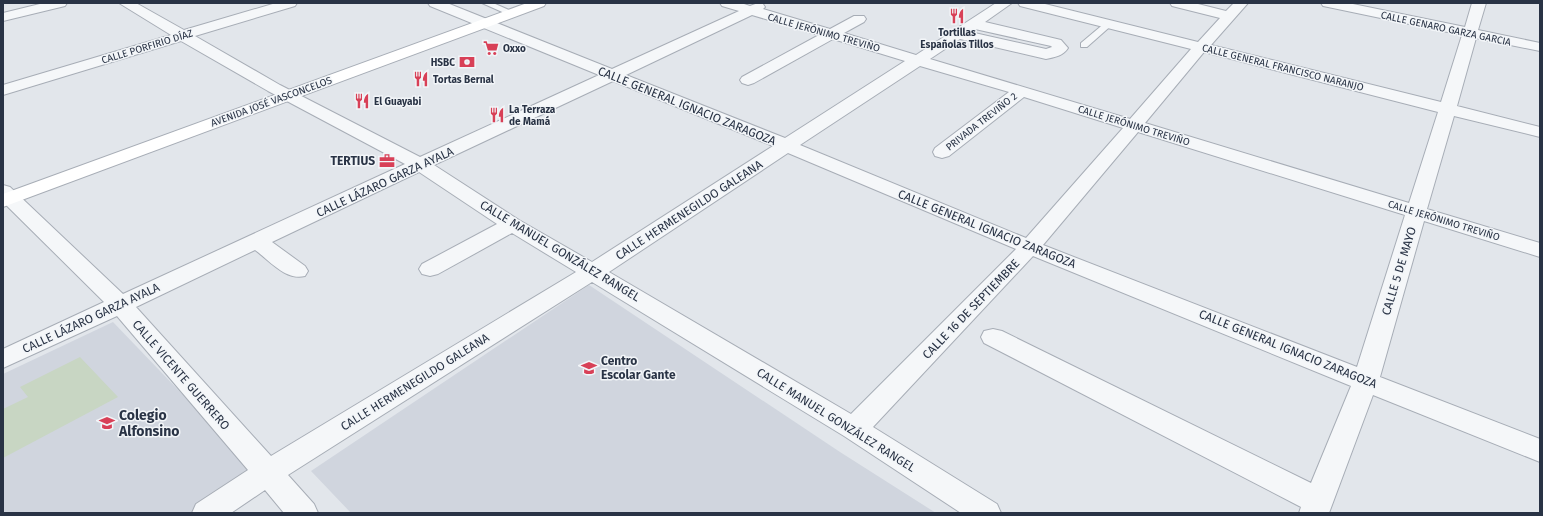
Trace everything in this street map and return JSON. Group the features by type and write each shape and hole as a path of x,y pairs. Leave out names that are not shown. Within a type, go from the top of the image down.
{"main road":[{"name":"AVENIDA JOSÉ VASCONCELOS","path":"5,194 495,11 539,3"}],"street":[{"path":"3,17 60,3"},
{"name":"CALLE MANUEL GONZÁLEZ RANGEL","path":"126,3 281,92 421,165 512,224 854,429 986,513"},
{"name":"CALLE PORFIRIO DÍAZ","path":"3,90 290,3"},
{"name":"CALLE GENERAL IGNACIO ZARAGOZA","path":"435,3 495,11 613,76 788,146 1030,247 1366,380 1540,451"},
{"name":"CALLE JERÓNIMO TREVIÑO","path":"727,3 759,7 833,35 1417,211 1540,250"},
{"name":"CALLE HERMENEGILDO GALEANA","path":"207,513 267,473 593,272 920,60 1005,3"},
{"name":"CALLE GENERAL FRANCISCO NARANJO","path":"1025,3 1202,46 1540,132"},
{"path":"1177,3 1230,16"},
{"name":"CALLE 16 DE SEPTIEMBRE","path":"854,429 1030,247 1202,46 1241,3"},
{"name":"CALLE GENARO GARZA GARCIA","path":"1328,3 1540,47"},
{"name":"CALLE 5 DE MAYO","path":"1316,507 1366,380 1417,211 1446,108 1480,3"},
{"name":"CALLE LÁZARO GARZA AYALA","path":"3,359 759,7"},
{"path":"748,80 833,35 859,19"},
{"path":"966,29 1056,43 1061,48 1053,53 1046,54 966,29"},
{"name":"PRIVADA TREVIÑO 2","path":"942,152 1021,91"},
{"name":"CALLE VICENTE GUERRERO","path":"5,194 121,305 303,513"},
{"path":"430,269 512,224"},
{"path":"257,241 297,271"},
{"path":"993,337 1316,507"}],"lane":[{"path":"1084,45 1109,24"}],"shaded area":[{"name":"Centro Escolar Gante","path":"589,285 840,452 936,513 351,513 311,471"},
{"name":"Colegio Alfonsino","path":"113,322 258,473 195,513 3,513 3,374"}],"green space":[{"path":"80,357 118,397 3,458 3,409 28,397 20,387"}],"place":[{"name":"Tortillas Españolas Tillos","path":"957,16"},
{"name":"Oxxo","path":"491,48"},
{"name":"HSBC","path":"467,62"},
{"name":"Tortas Bernal","path":"421,79"},
{"name":"El Guayabi","path":"362,101"},
{"name":"La Terraza de Mamá","path":"497,115"},
{"name":"TERTIUS","path":"387,161"},
{"name":"Centro Escolar Gante","path":"589,368"},
{"name":"Colegio Alfonsino","path":"107,423"}]}
